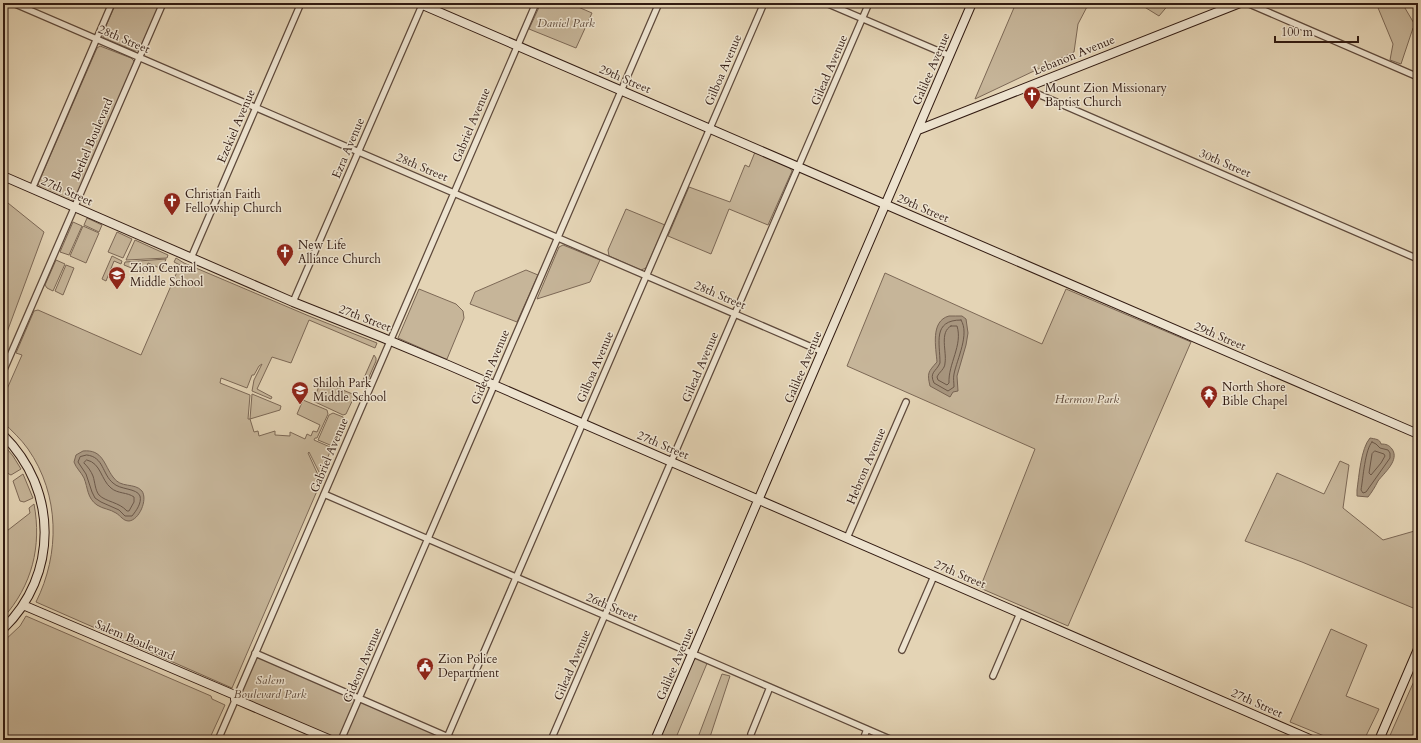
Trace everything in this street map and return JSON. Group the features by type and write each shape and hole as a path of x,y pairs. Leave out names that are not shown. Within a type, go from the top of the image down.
{"street":[{"name":"28th Street","path":"13,3 822,352"},
{"path":"32,189 112,3"},
{"name":"Bethel Boulevard","path":"3,372 163,3"},
{"name":"Ezekiel Avenue","path":"191,258 301,3"},
{"name":"Gabriel Avenue","path":"218,740 536,3"},
{"name":"Gideon Avenue","path":"341,740 659,3"},
{"name":"Gilboa Avenue","path":"446,738 764,3"},
{"path":"826,3 950,56"},
{"name":"Gilead Avenue","path":"551,740 869,3"},
{"name":"Galilee Avenue","path":"656,740 972,3"},
{"name":"Lebanon Avenue","path":"918,130 1240,3"},
{"path":"1247,3 1418,77"},
{"name":"29th Street","path":"421,4 1418,434"},
{"name":"Ezra Avenue","path":"293,302 421,4"},
{"name":"30th Street","path":"1024,88 1418,259"},
{"name":"27th Street","path":"3,176 293,302 494,385 1312,740"},
{"name":"Hebron Avenue","path":"847,538 906,402"},
{"path":"3,435 18,452 31,472 39,492 44,514 44,544 40,566 33,587 23,605 13,619 3,629"},
{"name":"26th Street","path":"324,494 892,740"},
{"path":"902,650 934,576"},
{"name":"Salem Boulevard","path":"23,605 331,740"},
{"path":"993,676 1020,613"},
{"path":"1378,740 1418,649"},
{"path":"255,653 446,738 455,740"},
{"path":"751,734 770,687"},
{"path":"863,740 867,729"}],"green space":[{"path":"116,3 160,3 140,50 135,51 104,38 102,35"},
{"name":"Daniel Park","path":"541,3 569,3 592,13 576,48 529,29"},
{"path":"1016,3 1089,3 1078,24 1074,52 975,99"},
{"path":"1138,3 1170,3 1159,16"},
{"path":"1376,3 1402,3 1415,25 1418,23 1418,29 1413,28 1401,64 1390,60 1393,44"},
{"path":"100,46 131,58 134,61 73,201 41,188 38,184 97,48"},
{"path":"755,152 789,167 792,171 768,225 729,209 711,254 668,236 689,187 730,202 745,165 749,167"},
{"path":"3,199 44,232 3,343"},
{"path":"626,209 665,225 646,268 641,270 609,256 608,250"},
{"path":"87,218 102,225 99,232 84,225"},
{"path":"73,222 82,226 69,255 60,252"},
{"path":"83,226 99,233 86,263 70,256"},
{"path":"117,232 132,239 123,258 108,252"},
{"path":"135,240 168,255 167,258 126,260"},
{"path":"563,245 600,260 590,282 537,299 559,247"},
{"path":"112,256 122,261 121,264 114,261 106,281 102,279"},
{"path":"176,258 184,263 309,316 377,343 375,348 309,320 291,363 272,357 257,389 272,397 271,399 252,391 254,380 262,364 259,366 254,375 252,375 247,388 221,378 220,383 250,395 248,419 250,419 254,432 258,431 259,436 275,431 275,435 290,436 290,432 305,439 307,434 311,436 313,431 317,432 320,425 297,414 303,400 327,410 328,414 317,438 314,440 330,447 331,450 320,474 309,452 308,453 319,477 317,482 320,484 232,688 36,602 44,584 52,545 53,525 51,505 39,467 25,445 3,422 3,398 22,355 16,353 34,311 38,310 141,355 180,265 174,262"},
{"path":"166,259 162,269 148,263 144,273 124,265 125,262"},
{"path":"56,260 65,264 53,291 45,285"},
{"path":"66,265 74,268 63,295 55,291"},
{"path":"526,270 538,275 517,322 470,304 475,292"},
{"name":"Hermon Park","path":"885,273 1042,344 1066,289 1191,342 1068,626 980,588 1035,449 847,366"},
{"path":"419,289 456,304 463,311 464,318 447,359 398,338"},
{"path":"374,355 376,361 365,386 360,387"},
{"path":"320,384 329,388 333,386 355,395 346,414 343,415 313,401"},
{"path":"252,394 281,406 280,410 250,419"},
{"path":"333,413 343,417 344,419 333,444 330,445 318,440 329,415"},
{"path":"3,444 21,469 11,475 5,470"},
{"path":"1340,461 1349,465 1343,508 1383,540 1418,530 1418,610 1302,562 1245,541 1277,473 1324,494"},
{"path":"23,474 33,498 24,502 20,501 13,481"},
{"path":"34,504 37,535 32,565 28,579 21,593 3,618 3,534 30,513 29,508"},
{"path":"26,616 211,696 212,699 225,705 209,740 3,740 3,642 20,626"},
{"path":"1331,629 1367,645 1346,696 1379,709 1364,740 1334,740 1290,722"},
{"name":"Salem Boulevard Park","path":"255,653 455,740 331,740 235,699"},
{"path":"693,654 708,661 675,740 656,740"},
{"path":"1418,672 1418,740 1388,740"},
{"path":"722,674 730,676 709,740 697,740"}],"water":[{"path":"949,316 962,316 966,319 968,333 957,376 958,391 953,392 950,397 930,386 929,375 930,371 937,362 935,343 939,323"},
{"path":"1370,438 1380,441 1381,444 1390,447 1394,453 1394,458 1393,462 1368,497 1357,496 1362,455"},
{"path":"83,451 90,451 99,455 116,481 139,488 142,491 144,499 142,509 133,520 125,520 118,514 97,505 91,499 84,478 74,462 76,455"}],"place":[{"name":"Mount Zion Missionary Baptist Church","path":"1032,110"},
{"name":"Christian Faith Fellowship Church","path":"172,216"},
{"name":"New Life Alliance Church","path":"285,267"},
{"name":"Zion Central Middle School","path":"117,290"},
{"name":"Shiloh Park Middle School","path":"300,405"},
{"name":"North Shore Bible Chapel","path":"1209,409"},
{"name":"Zion Police Department","path":"425,681"}]}
